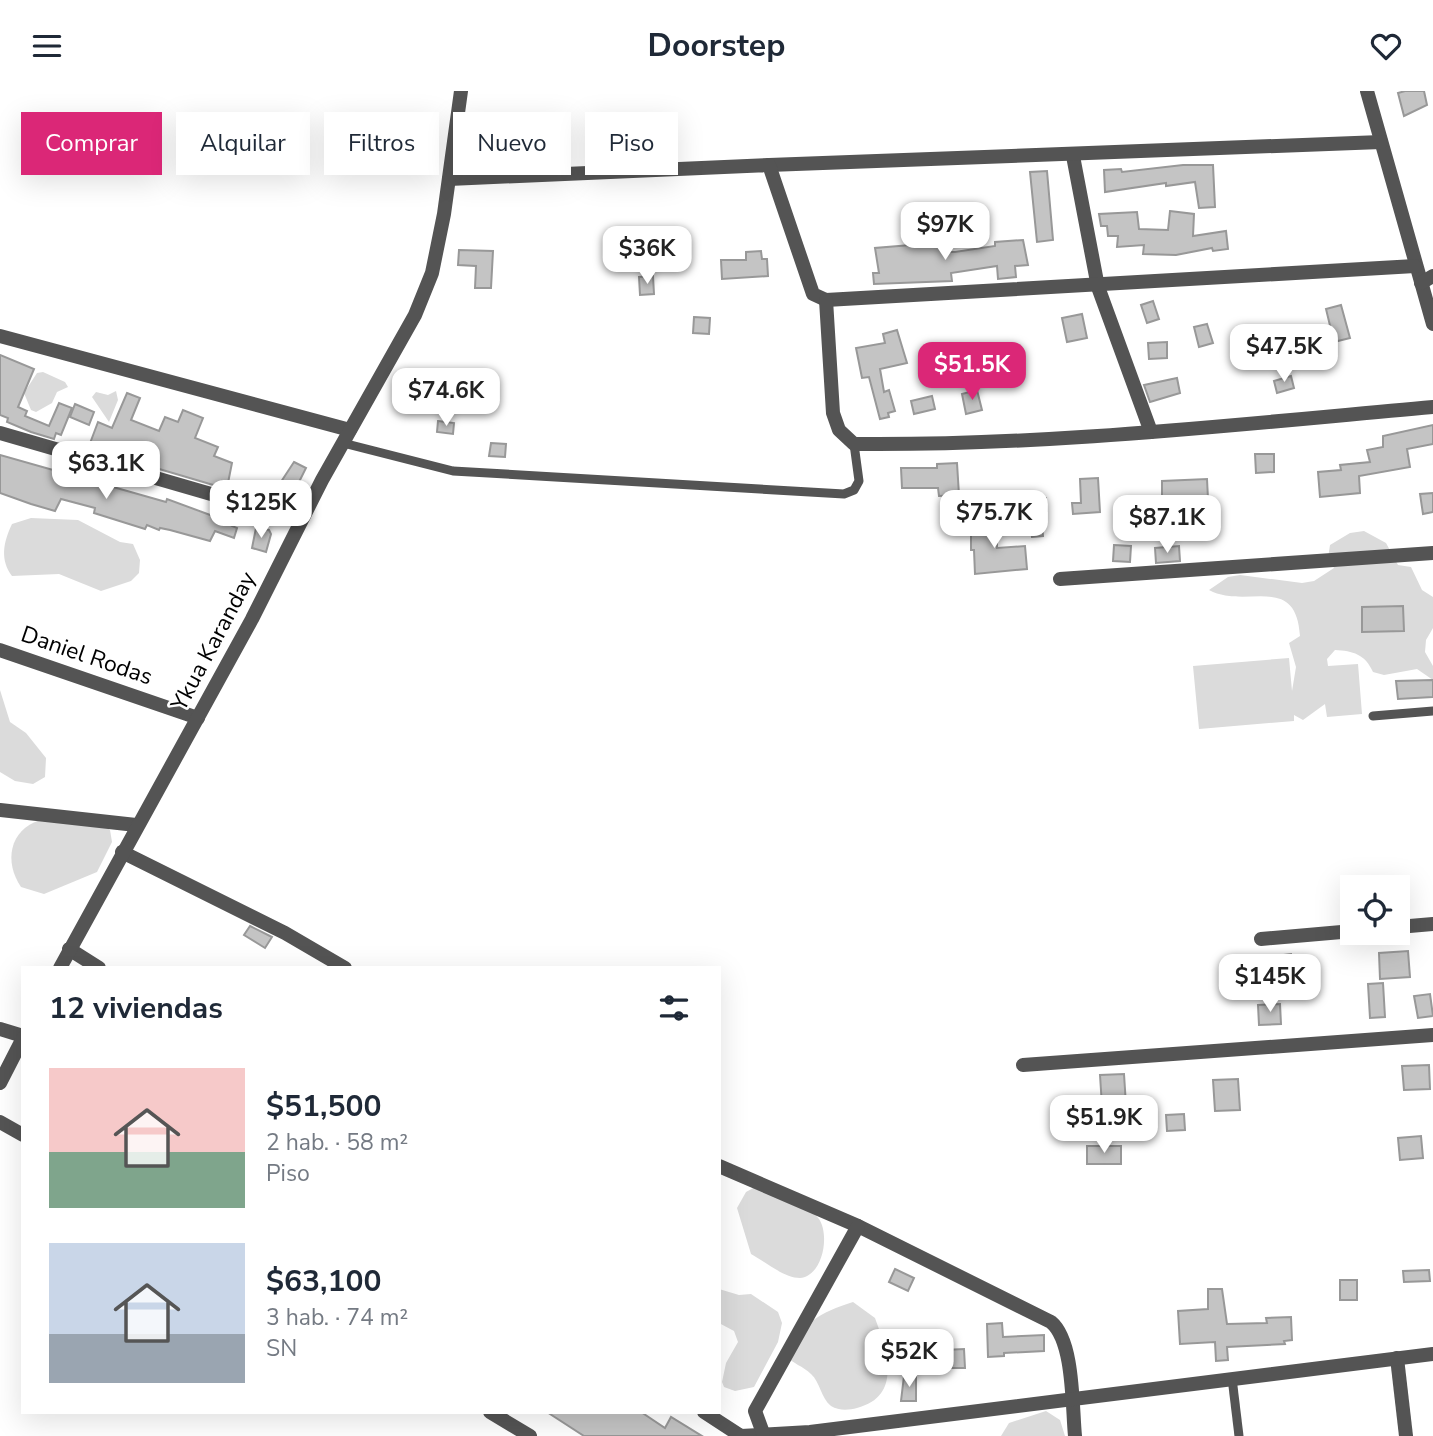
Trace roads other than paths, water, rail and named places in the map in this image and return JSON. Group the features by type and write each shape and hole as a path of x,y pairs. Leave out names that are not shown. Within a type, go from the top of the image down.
{"street":[{"name":"Ykua Karanday","path":"61,966 136,825 198,718 346,436 423,299 432,273 461,91"},
{"path":"1367,91 1415,266 1427,280 1433,324"},
{"path":"449,179 1381,142"},
{"path":"1073,156 1098,287 1151,432"},
{"path":"769,165 813,294 826,300 1098,287 1415,266"},
{"path":"826,300 833,413 839,430 854,445 964,445 1151,432 1433,407"},
{"path":"0,336 346,436"},
{"path":"0,433 301,520"},
{"path":"1059,579 1433,553"},
{"name":"Daniel Rodas","path":"0,650 198,718"},
{"path":"0,810 136,825"},
{"path":"122,852 285,933 342,966"},
{"path":"1410,926 1433,924"},
{"path":"1261,939 1340,932"},
{"path":"69,950 96,966"},
{"path":"0,1029 21,1036"},
{"path":"1023,1065 1433,1035"},
{"path":"0,1083 21,1041"},
{"path":"0,1122 21,1134"},
{"path":"721,1167 858,1226 1051,1322 1061,1331 1065,1345 1075,1436"},
{"path":"763,1433 755,1411 858,1226"},
{"path":"707,1414 741,1436 763,1433 810,1434 1071,1398 1433,1354"},
{"path":"1397,1358 1406,1436"},
{"path":"493,1414 530,1436"}],"lane":[{"path":"346,436 453,471 844,494 854,490 859,481 854,445"},
{"path":"1373,716 1433,711"},
{"path":"1232,1378 1239,1436"}]}
